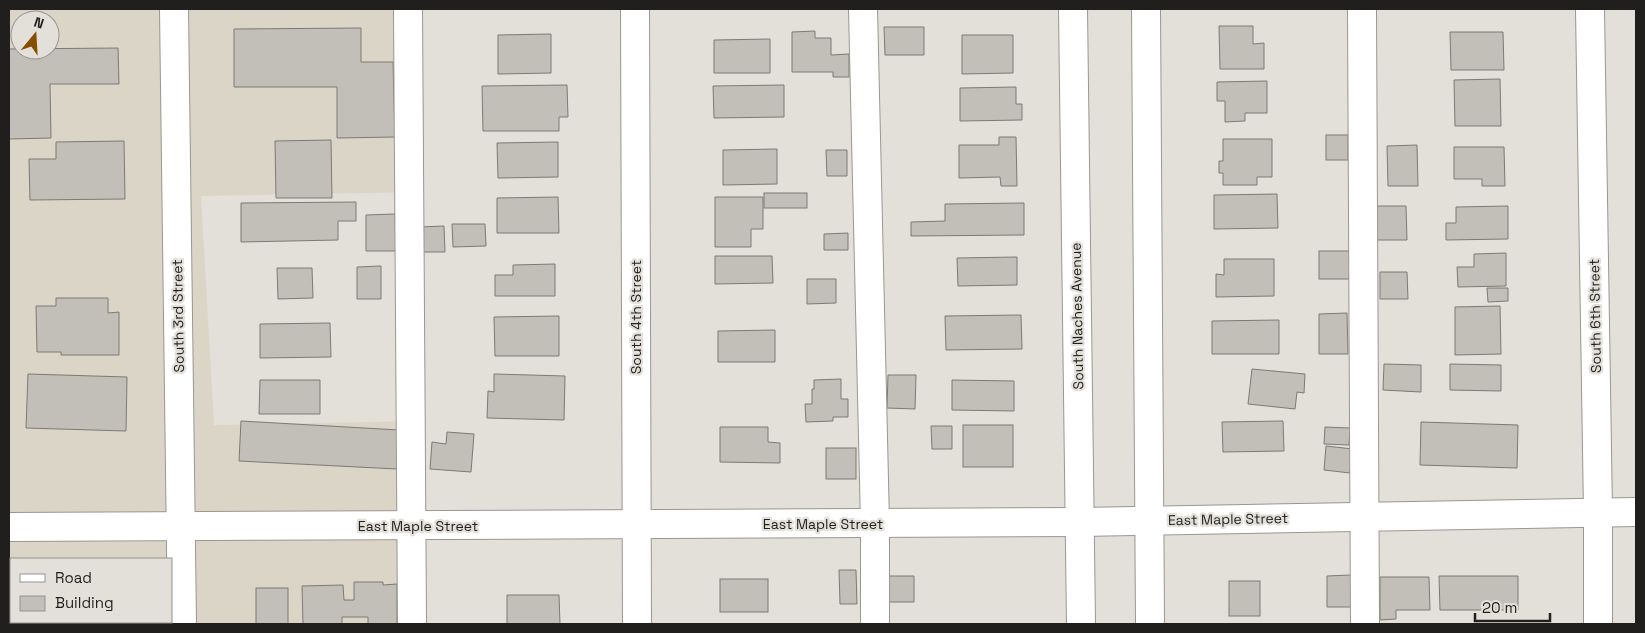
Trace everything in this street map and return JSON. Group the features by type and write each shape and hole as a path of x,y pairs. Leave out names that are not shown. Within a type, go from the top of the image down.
{"street":[{"name":"South 3rd Street","path":"174,9 182,624"},
{"path":"408,9 412,624"},
{"name":"South 4th Street","path":"635,9 638,624"},
{"path":"864,9 875,523 875,624"},
{"name":"South Naches Avenue","path":"1073,9 1081,624"},
{"path":"1146,9 1150,624"},
{"path":"1362,9 1366,624"},
{"name":"South 6th Street","path":"1590,9 1598,624"},
{"name":"East Maple Street","path":"9,527 1080,522 1636,512"}],"shaded area":[{"path":"9,9 418,9 421,192 201,196 214,425 421,421 423,624 9,624"}],"building":[{"path":"1219,26 1253,26 1253,44 1264,43 1264,69 1220,69"},
{"path":"884,27 924,27 924,55 885,55"},
{"path":"361,28 361,62 393,62 395,137 337,138 337,87 234,87 234,29"},
{"path":"815,31 815,38 831,38 831,55 849,54 849,77 833,77 833,72 792,72 792,32"},
{"path":"1450,32 1503,32 1504,70 1451,70"},
{"path":"551,34 551,73 498,74 498,35"},
{"path":"962,35 1013,35 1013,73 962,74"},
{"path":"770,39 770,73 714,73 714,40"},
{"path":"118,48 119,84 50,84 51,138 9,139 9,49 10,60 60,60 60,49"},
{"path":"1500,79 1501,126 1455,126 1454,80"},
{"path":"1267,81 1267,113 1245,113 1245,121 1225,122 1225,101 1217,101 1217,82"},
{"path":"567,85 568,117 559,117 559,131 483,131 482,86"},
{"path":"784,85 784,117 714,118 713,86"},
{"path":"1016,87 1016,104 1022,104 1022,120 960,121 960,88"},
{"path":"1326,135 1348,135 1348,160 1326,160"},
{"path":"999,137 1016,137 1017,186 1001,186 1000,177 959,178 959,145 999,145"},
{"path":"1223,139 1272,139 1272,177 1257,177 1257,185 1223,185 1223,173 1219,173 1219,161 1223,161"},
{"path":"331,140 332,198 276,198 275,141"},
{"path":"124,141 125,199 30,200 29,159 56,159 56,142"},
{"path":"558,142 558,177 498,178 497,143"},
{"path":"1417,145 1418,186 1388,186 1387,146"},
{"path":"1454,147 1504,147 1505,186 1482,186 1482,179 1454,179"},
{"path":"777,149 777,184 723,185 723,150"},
{"path":"826,150 847,150 847,176 827,176"},
{"path":"764,193 807,193 807,208 764,208"},
{"path":"1277,194 1278,228 1214,229 1214,195"},
{"path":"558,197 559,233 497,233 497,198"},
{"path":"715,197 763,197 763,229 751,229 751,247 715,247"},
{"path":"356,202 356,221 338,221 338,240 241,242 241,203"},
{"path":"1024,203 1024,235 911,236 911,222 945,221 945,204"},
{"path":"1374,206 1406,206 1407,240 1375,240"},
{"path":"1508,206 1508,239 1446,240 1446,223 1456,223 1456,207"},
{"path":"395,214 396,251 366,251 366,215"},
{"path":"452,224 485,224 486,246 453,247"},
{"path":"444,226 445,252 419,252 419,227"},
{"path":"848,233 848,250 824,250 824,234"},
{"path":"1319,251 1355,251 1355,279 1319,279"},
{"path":"1506,253 1506,286 1458,287 1457,267 1474,267 1474,254"},
{"path":"715,256 772,256 773,283 715,284"},
{"path":"1017,257 1017,285 958,286 957,258"},
{"path":"1224,259 1274,259 1274,296 1216,297 1216,274 1224,275"},
{"path":"555,264 555,296 495,296 495,275 513,275 513,265"},
{"path":"381,266 381,299 357,299 357,267"},
{"path":"277,268 312,268 313,298 278,299"},
{"path":"1380,272 1407,272 1408,299 1380,299"},
{"path":"807,279 836,279 836,303 807,304"},
{"path":"1487,288 1508,288 1508,301 1488,302"},
{"path":"56,298 108,298 108,313 119,312 119,355 61,355 61,352 37,352 36,306 56,306"},
{"path":"1500,306 1501,354 1455,355 1455,307"},
{"path":"1347,313 1348,354 1319,354 1319,314"},
{"path":"1021,315 1022,349 946,350 945,316"},
{"path":"559,316 559,356 495,356 494,317"},
{"path":"1279,320 1279,354 1212,354 1212,321"},
{"path":"330,323 331,357 260,358 260,324"},
{"path":"775,330 775,362 718,362 718,331"},
{"path":"1384,364 1421,365 1421,392 1383,390"},
{"path":"1450,364 1501,365 1501,391 1450,390"},
{"path":"1252,369 1305,374 1304,393 1297,392 1295,409 1248,404"},
{"path":"28,374 127,377 126,431 26,428"},
{"path":"494,374 565,376 564,420 487,418 488,391 494,392"},
{"path":"888,375 916,375 915,409 887,408"},
{"path":"841,379 841,399 848,399 848,417 833,417 833,421 806,422 805,404 812,404 814,380"},
{"path":"260,380 320,380 320,414 259,414"},
{"path":"952,380 1014,381 1014,411 952,410"},
{"path":"241,421 399,430 397,469 239,461"},
{"path":"1283,421 1284,451 1223,452 1222,422"},
{"path":"1421,422 1518,425 1517,468 1420,465"},
{"path":"963,425 1013,425 1013,467 963,467"},
{"path":"931,426 952,426 952,449 932,449"},
{"path":"720,427 768,427 768,442 780,443 780,463 720,462"},
{"path":"1325,427 1350,428 1349,445 1324,444"},
{"path":"447,432 474,434 471,472 430,469 432,442 446,444"},
{"path":"1326,446 1353,449 1350,473 1324,470"},
{"path":"826,448 856,448 856,479 826,479"},
{"path":"839,570 856,570 857,604 840,604"},
{"path":"9,575 10,623 95,623 95,624 9,624"},
{"path":"1351,575 1351,607 1327,607 1327,576"},
{"path":"884,576 914,576 914,602 885,602"},
{"path":"1439,576 1518,576 1518,610 1440,610"},
{"path":"1380,577 1429,577 1430,610 1396,610 1396,619 1380,620"},
{"path":"720,579 768,579 768,612 720,612"},
{"path":"1229,581 1260,581 1260,616 1229,616"},
{"path":"354,582 383,582 383,585 397,584 397,624 368,624 368,617 342,617 342,624 303,624 302,586 343,585 344,600 354,600"},
{"path":"256,588 288,588 288,624 256,624"},
{"path":"507,595 559,595 560,624 507,624"}]}
